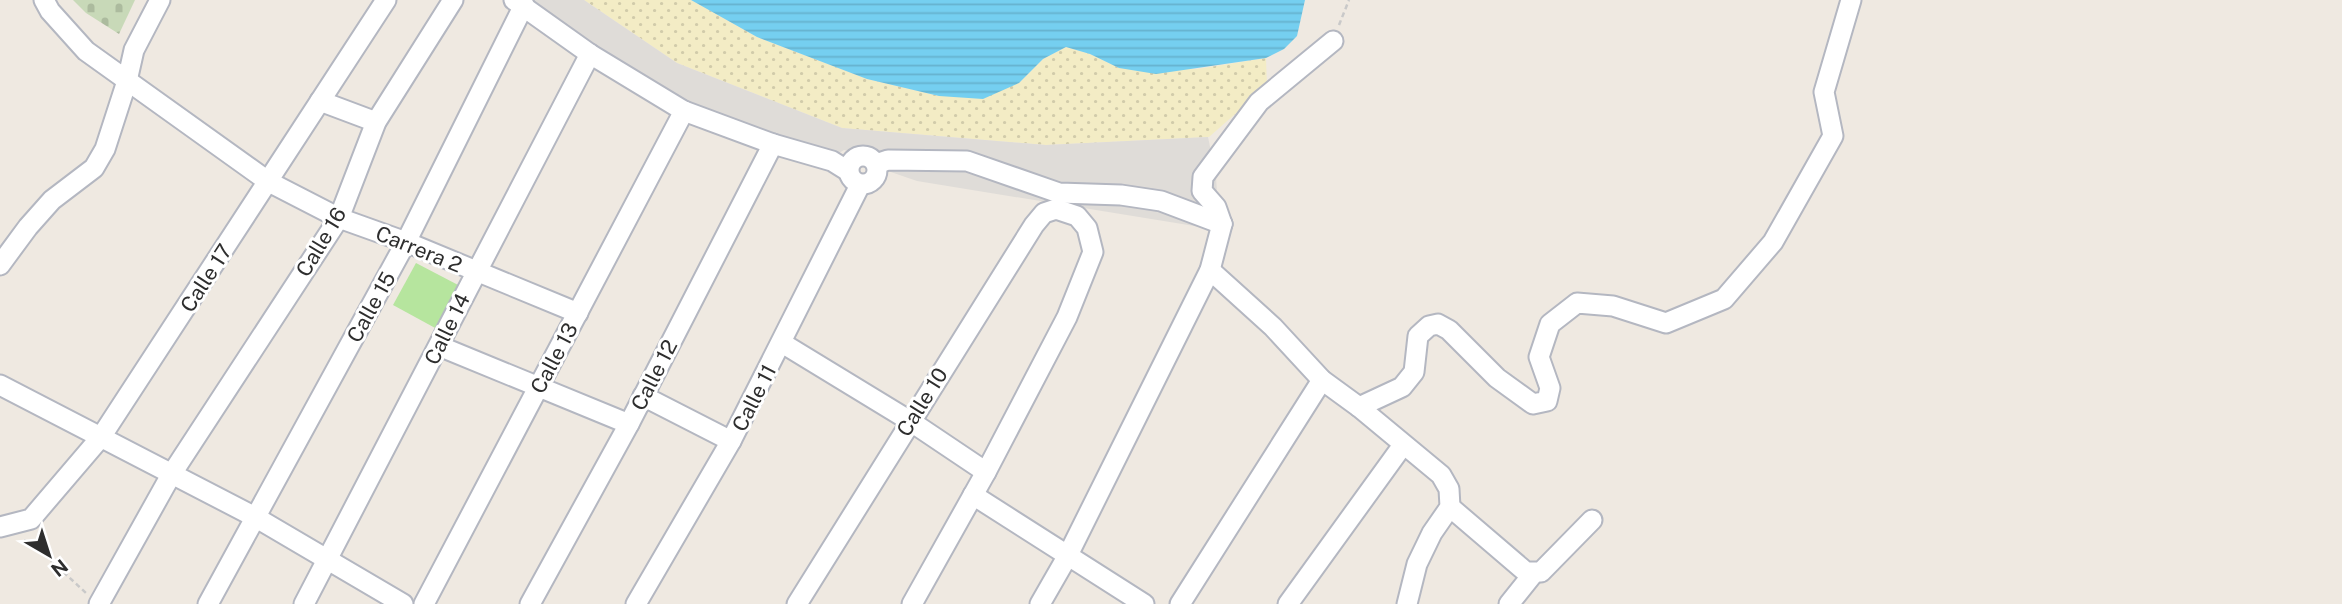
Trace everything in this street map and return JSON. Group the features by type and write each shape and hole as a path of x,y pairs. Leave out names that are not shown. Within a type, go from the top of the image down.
{"street":[{"name":"Carrera 2","path":"44,0 50,11 86,51 269,182 339,218 407,242 578,313"},
{"path":"0,265 52,200 94,168 105,149 134,50 160,0"},
{"name":"Calle 17","path":"2,526 31,519 102,437 386,0"},
{"name":"Calle 16","path":"92,599 339,218 376,122 453,0"},
{"path":"1359,407 1402,387 1414,372 1418,336 1429,326 1438,324 1449,330 1497,378 1533,404 1546,401 1550,388 1539,357 1550,324 1577,303 1614,306 1666,323 1724,299 1773,242 1833,136 1824,92 1852,0"},
{"path":"519,3 590,54 684,111 773,144 832,160 854,178"},
{"name":"Calle 15","path":"208,604 407,242 519,3"},
{"path":"1040,604 1067,557 1210,270 1222,224 1216,206 1202,191 1203,177 1259,102 1333,41"},
{"name":"Calle 14","path":"304,604 590,54"},
{"path":"320,102 376,122"},
{"name":"Calle 13","path":"424,604 684,111"},
{"name":"Calle 12","path":"530,604 629,424 773,144"},
{"name":"Calle 11","path":"636,604 731,441 782,343 854,178 868,184 875,178 876,164 888,160 967,161 1059,193 1121,195 1161,201 1222,224"},
{"name":"Calle 10","path":"797,604 1034,225 1044,213 1056,209 1077,216 1087,228 1093,252 1067,317 986,472"},
{"path":"1210,270 1273,327 1322,380 1441,475 1449,498 1526,572 1541,572 1592,520"},
{"path":"782,343 910,421 986,472 912,604"},
{"path":"439,346 629,424"},
{"path":"1180,604 1322,380"},
{"path":"0,385 255,517 402,604"},
{"path":"643,396 731,441"},
{"path":"1288,604 1403,445"},
{"path":"973,495 1144,604"},
{"path":"1407,604 1417,565 1449,498"},
{"path":"1509,604 1533,574"}],"path":[{"path":"1333,41 1349,0"},
{"path":"2,526 44,554 92,599"}],"sand":[{"path":"584,0 691,0 757,37 867,79 939,96 1019,83 1043,59 1066,47 1090,54 1119,68 1197,69 1266,58 1267,86 1209,137 1046,145 842,128 677,63"}],"green space":[{"path":"73,0 135,0 119,34 86,13"},
{"path":"416,263 460,286 437,329 393,305"}],"shaded area":[{"path":"514,0 584,0 677,63 842,128 1046,145 1208,137 1216,176 1219,230 917,181 885,170 881,157 844,150 832,157 684,111"}],"water":[{"path":"691,0 1305,0 1297,36 1284,49 1266,58 1156,74 1119,68 1090,54 1066,47 1043,59 1019,83 983,99 939,96 867,79 757,37"}]}
